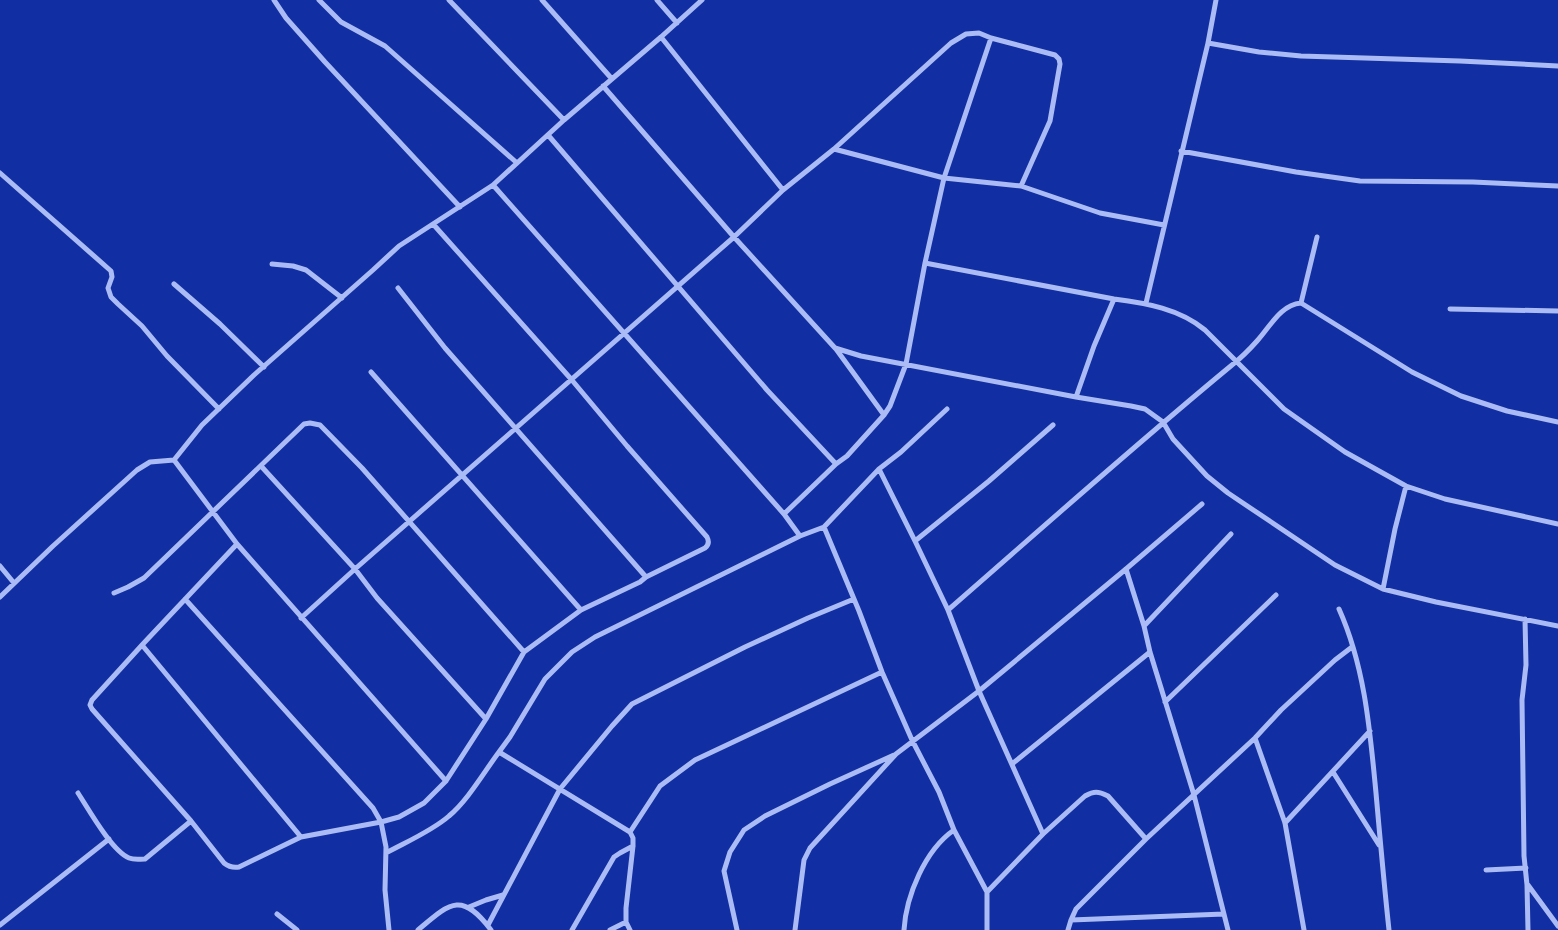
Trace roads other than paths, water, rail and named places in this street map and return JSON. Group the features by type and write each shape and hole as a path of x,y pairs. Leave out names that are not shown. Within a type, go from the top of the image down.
{"street":[{"path":"274,0 286,18 325,62 460,206"},
{"path":"319,0 341,22 385,46 517,163"},
{"path":"449,0 564,120"},
{"path":"542,0 612,79"},
{"path":"657,0 677,23"},
{"path":"0,597 137,470 150,462 174,460 202,425 254,375 393,251 494,185 564,120 702,0"},
{"path":"1146,303 1208,43 1216,0"},
{"path":"301,618 679,286 783,190 834,149 951,43 966,34 979,33 1055,55 1059,59 1060,64 1050,121 1021,186"},
{"path":"661,37 783,190"},
{"path":"786,516 836,464 847,456 884,415 897,391 906,364 925,263 944,178 991,38"},
{"path":"1208,43 1259,52 1301,56 1558,66"},
{"path":"603,86 734,237 835,348 884,415"},
{"path":"548,135 767,390 836,464"},
{"path":"834,149 944,178 1021,186 1100,214 1164,225"},
{"path":"1181,151 1296,172 1360,181 1473,182 1558,186"},
{"path":"0,173 112,271 108,288 111,296 142,326 166,356 219,409"},
{"path":"494,185 786,516 798,533"},
{"path":"237,544 142,645 92,700 90,705 191,821 224,863 234,868 240,867 300,837 381,822 399,817 424,803 446,781 486,719 524,652 581,610 706,548 708,540 571,379 433,224"},
{"path":"1301,303 1317,236"},
{"path":"925,263 1114,299 1146,303 1194,321 1284,409 1345,452 1406,486 1445,499 1558,524"},
{"path":"272,264 293,266 306,270 342,298"},
{"path":"174,284 220,324 264,367"},
{"path":"398,288 445,348 646,577"},
{"path":"1076,397 1094,346 1114,299"},
{"path":"948,610 1147,435 1236,362 1284,310 1295,303 1301,303 1412,372 1461,396 1506,411 1558,422"},
{"path":"1450,309 1558,311"},
{"path":"835,348 861,356 1145,409 1161,423 1206,476 1228,493 1335,564 1384,589 1436,602 1558,626"},
{"path":"371,372 581,610"},
{"path":"386,853 450,816 499,752 545,679 572,652 595,637 798,533 824,527 879,469 901,452 947,408"},
{"path":"114,593 144,578 304,424 310,422 320,425 362,468 524,652"},
{"path":"916,541 1053,425"},
{"path":"174,460 237,544 446,781"},
{"path":"262,466 486,719"},
{"path":"879,469 916,541 948,610 979,691 1043,834"},
{"path":"1384,589 1395,529 1406,486"},
{"path":"795,930 804,860 810,848 896,754 979,691 1126,570 1202,504"},
{"path":"824,527 882,672 912,740 939,792 954,830 987,892 987,930"},
{"path":"1144,626 1231,534"},
{"path":"0,566 14,583"},
{"path":"1126,570 1194,794 1228,930"},
{"path":"1165,702 1276,595"},
{"path":"185,599 373,808 381,822 386,847 385,890 389,930"},
{"path":"469,907 490,928 503,895 560,789 632,704 745,647 854,599"},
{"path":"1339,609 1352,647 1365,696 1389,930"},
{"path":"1525,619 1526,665 1522,700 1524,856 1528,930"},
{"path":"142,645 300,837"},
{"path":"1068,930 1070,920 1076,909 1146,838 1255,738 1281,710 1335,660 1352,647"},
{"path":"1012,764 1150,652"},
{"path":"630,832 660,786 695,760 882,672"},
{"path":"1285,823 1370,731"},
{"path":"1255,738 1285,823 1304,930"},
{"path":"499,752 630,832 633,846 626,908 626,922 630,930"},
{"path":"737,930 724,871 730,852 744,830 765,816 896,754"},
{"path":"1333,772 1367,828 1381,847"},
{"path":"987,892 1043,834 1085,796 1092,792 1099,792 1108,796 1146,838"},
{"path":"78,793 114,846 128,858 136,860 145,859 191,821"},
{"path":"904,930 909,900 925,863 944,838 954,830"},
{"path":"0,925 109,839"},
{"path":"572,930 614,857 633,846"},
{"path":"1486,870 1526,868"},
{"path":"1527,884 1558,926"},
{"path":"418,930 444,908 458,905 469,907 503,895"},
{"path":"277,914 297,930"},
{"path":"1070,920 1224,914"},
{"path":"610,930 626,922"}]}
